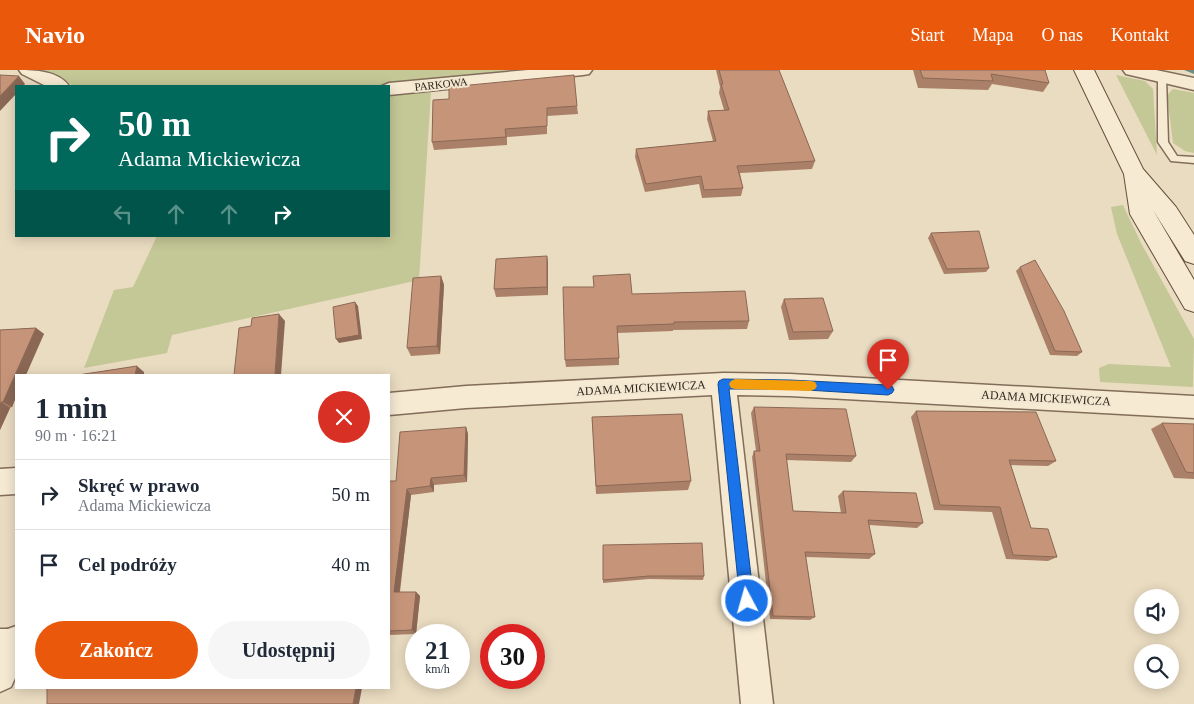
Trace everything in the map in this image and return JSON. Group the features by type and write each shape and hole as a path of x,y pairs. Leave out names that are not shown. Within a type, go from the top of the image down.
{"main road":[{"path":"1085,72 1134,173 1168,213 1194,255"},
{"path":"1134,173 1142,214 1194,302"}],"street":[{"path":"28,70 58,85"},
{"name":"PARKOWA","path":"390,89 583,70"},
{"path":"1132,70 1194,84"},
{"path":"723,384 757,704"},
{"name":"ADAMA MICKIEWICZA","path":"390,404 448,398 723,384 790,384 1194,407"},
{"path":"0,482 15,481"},
{"path":"0,676 15,641"}],"lane":[{"path":"1162,77 1163,142 1174,159 1194,160"},
{"path":"0,637 15,639"}],"green space":[{"path":"43,70 540,70 383,85 72,85"},
{"path":"1116,75 1145,81 1153,89 1157,155"},
{"path":"1173,89 1194,93 1194,153 1185,151 1173,143 1167,95"},
{"path":"431,92 419,280 172,335 167,353 84,368 114,290 133,287 157,237 390,237 390,96"},
{"path":"1123,205 1141,243 1194,339 1193,387 1100,382 1099,368 1109,364 1171,367 1117,234 1111,207"}],"building":[{"path":"719,70 779,70 815,161 737,166 743,188 704,190 701,176 646,184 636,149 716,141 708,111 729,110"},
{"path":"920,70 1045,70 1049,83 991,74 993,81 923,78"},
{"path":"0,75 19,76 0,96"},
{"path":"574,75 577,106 547,108 547,126 505,129 506,137 432,142 433,100 449,99 449,87"},
{"path":"979,231 989,268 947,269 931,233"},
{"path":"547,256 547,287 494,289 496,259"},
{"path":"1035,260 1064,311 1082,352 1055,351 1020,267"},
{"path":"630,274 632,294 745,291 749,321 674,322 674,324 617,326 619,358 565,360 563,287 594,287 593,276"},
{"path":"441,276 437,346 407,348 413,278"},
{"path":"823,298 833,331 793,332 784,299"},
{"path":"355,302 359,335 336,339 333,307"},
{"path":"279,314 275,374 234,374 239,328 251,326 252,318"},
{"path":"36,328 3,402 0,404 0,330"},
{"path":"137,366 135,374 85,374"},
{"path":"754,407 846,409 856,456 786,454 793,511 846,513 843,491 916,493 923,523 868,520 875,554 805,552 815,617 773,616 754,451 760,451"},
{"path":"916,411 1036,412 1056,461 1009,460 1031,528 1048,529 1057,557 1013,555 1000,507 940,505"},
{"path":"682,414 691,481 596,486 592,417"},
{"path":"1162,423 1194,424 1194,473 1186,472"},
{"path":"466,427 464,475 431,478 430,486 407,489 394,592 416,592 413,624 405,624 405,630 390,631 390,481 396,481 400,432"},
{"path":"702,543 704,576 649,576 603,580 603,545"},
{"path":"47,689 356,689 353,704 47,704"}],"waterway":[{"path":"1187,70 1194,72"}],"slow traffic":[{"path":"735,384 811,386"}],"route":[{"path":"747,601 723,384 790,384 888,390"}]}
